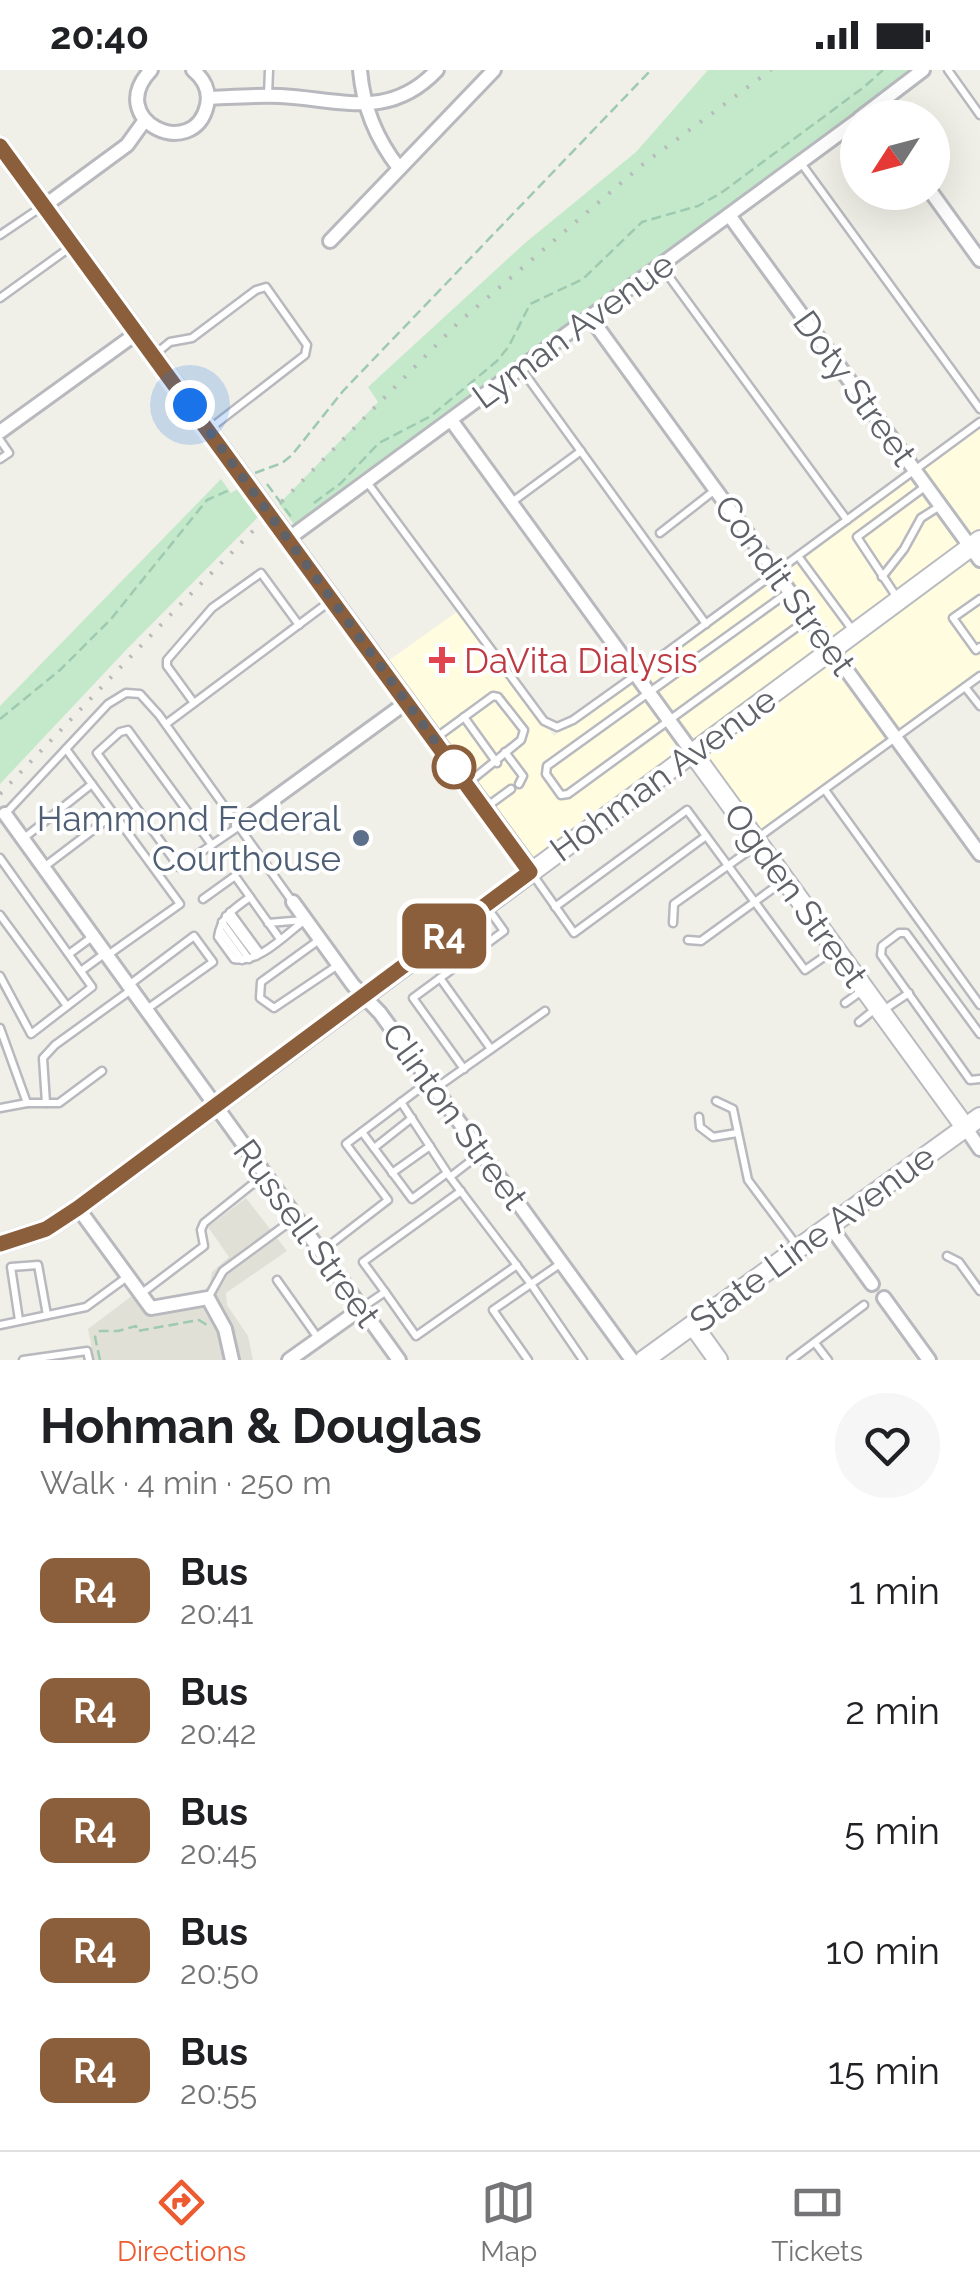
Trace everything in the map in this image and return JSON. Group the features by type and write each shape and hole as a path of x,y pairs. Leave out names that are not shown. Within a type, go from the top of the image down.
{"street":[{"path":"151,70 143,78 137,99 145,120 163,132 184,132 202,118 208,98 206,86 193,70"},
{"path":"360,70 362,94 381,145 399,168"},
{"path":"208,98 268,96 368,105 412,91 436,70"},
{"path":"330,241 494,70"},
{"name":"Lyman Avenue","path":"886,100 923,70"},
{"path":"44,206 127,145 145,120"},
{"name":"Lyman Avenue","path":"288,540 840,135"},
{"path":"0,146 530,872"},
{"path":"944,210 980,260"},
{"name":"Doty Street","path":"730,215 914,470 977,549"},
{"name":"Condit Street","path":"590,317 980,854"},
{"path":"0,432 137,333"},
{"name":"Ogden Street","path":"451,420 879,1010 972,1122"},
{"name":"Hohman Avenue","path":"0,1244 46,1229 78,1208 899,600 977,549"},
{"path":"238,825 407,702"},
{"name":"Russell Street","path":"5,814 399,1360"},
{"name":"Clinton Street","path":"293,902 338,965 380,1013 632,1360"},
{"path":"972,1122 980,1149"},
{"name":"State Line Avenue","path":"644,1360 972,1122"},
{"path":"78,1208 151,1308 208,1298 225,1329 232,1360"},
{"path":"830,1226 872,1284"},
{"path":"884,1298 929,1360"},
{"path":"289,1360 362,1308"},
{"path":"693,1325 718,1360"}],"lane":[{"path":"268,96 269,70"},
{"path":"948,70 980,115"},
{"path":"800,162 980,408"},
{"path":"0,235 44,206"},
{"path":"0,298 73,246"},
{"path":"660,265 847,520"},
{"path":"153,356 170,342 192,338 256,290 266,288 308,345 306,355 208,430"},
{"path":"520,368 706,624"},
{"path":"367,481 544,721 557,727 564,726 636,675 980,422"},
{"path":"0,440 9,452 0,459"},
{"path":"511,503 581,452"},
{"path":"899,600 856,538 926,486"},
{"path":"660,533 716,489"},
{"path":"882,577 921,518 941,506"},
{"path":"798,556 854,633"},
{"path":"194,702 167,660 212,608 261,573 299,625"},
{"path":"790,591 546,766 546,774 562,795 568,794 809,618"},
{"path":"980,599 953,618 976,650 980,647"},
{"path":"166,724 332,600"},
{"path":"673,922 674,904 980,676"},
{"path":"966,686 980,706"},
{"name":"Clinton Street","path":"66,749 108,704 126,693 140,694 166,724 293,902"},
{"path":"434,739 498,696 525,735 467,784"},
{"path":"464,718 497,762"},
{"path":"212,844 128,730 120,732 98,754 179,868 212,844 238,825"},
{"path":"5,814 66,749 180,904 81,971"},
{"path":"505,752 523,776 519,784"},
{"path":"23,839 92,784"},
{"path":"484,808 511,790"},
{"path":"824,790 980,1005"},
{"path":"555,907 687,810 806,970 835,950"},
{"path":"44,867 114,814"},
{"path":"530,872 574,933 706,836"},
{"path":"0,858 92,987 31,1034 0,976"},
{"path":"203,899 235,876 280,939"},
{"path":"688,940 701,941 785,880"},
{"path":"224,919 250,897"},
{"path":"464,1069 413,998 504,931 485,905"},
{"path":"0,914 67,1006"},
{"path":"224,919 252,957"},
{"path":"224,919 252,957"},
{"path":"268,923 306,920"},
{"path":"252,957 306,920"},
{"path":"980,1034 906,933 899,933 882,946 881,955 970,1080 980,1080"},
{"path":"69,954 93,936"},
{"path":"46,1103 42,1058 194,936 213,962 146,1010"},
{"path":"442,938 460,963"},
{"path":"320,939 261,982 260,998 274,1008 338,965"},
{"path":"440,978 491,1049"},
{"path":"845,1003 864,989"},
{"path":"860,1022 909,993"},
{"path":"321,1252 388,1200 346,1144 402,1102 464,1069 545,1010"},
{"path":"0,1028 27,1103"},
{"path":"0,1108 59,1103 102,1072"},
{"path":"716,1101 733,1108 748,1180 799,1248"},
{"path":"402,1102 448,1175 584,1359"},
{"path":"374,1148 412,1118"},
{"path":"699,1118 700,1128 713,1137 738,1132"},
{"path":"362,1132 412,1199 482,1152"},
{"path":"392,1173 430,1146"},
{"path":"141,1294 204,1246 200,1230 204,1223 265,1174"},
{"path":"461,1191 363,1262 416,1336 517,1265"},
{"path":"208,1298 223,1271 296,1217"},
{"path":"947,1256 959,1262 980,1291"},
{"path":"528,1360 493,1310 561,1263"},
{"path":"19,1320 11,1267 38,1265 47,1315"},
{"path":"0,1325 86,1307 128,1276"},
{"path":"277,1280 319,1339"},
{"path":"362,1308 385,1292"},
{"path":"791,1360 864,1305"},
{"path":"815,1343 828,1360"},
{"path":"23,1360 87,1351 89,1360"}],"path":[{"path":"293,520 257,471 282,463 292,455 342,391 651,70"},
{"path":"305,510 341,483 378,442 431,416 497,361 509,346 524,310 536,299 578,282 642,222 698,206 721,193 883,70"},
{"path":"0,719 60,670 111,619 207,500 230,491"},
{"path":"100,1360 96,1337 100,1330 136,1326 137,1331 199,1320 216,1331"}],"shaded area":[{"path":"980,422 980,676 756,840 692,752 531,872 381,666 461,609 554,736"},
{"path":"246,1198 287,1251 226,1293 227,1305 248,1336 253,1360 94,1360 88,1329 145,1286 156,1304 202,1294 212,1272 229,1257 208,1227"}],"green space":[{"path":"708,70 922,70 881,100 840,100 840,131 299,531 279,504 378,402 368,387 525,243 636,152"},
{"path":"221,479 231,493 239,488 259,516 0,784 0,706"}],"railway":[{"path":"0,794 458,323 642,165 771,70"}],"bus line":[{"name":"R4","path":"0,146 530,872 78,1208 46,1229 0,1244"}],"place":[{"name":"DaVita Dialysis","path":"442,660"},
{"name":"Hammond Federal Courthouse","path":"361,838"}],"route":[{"path":"190,405 454,767"}]}
